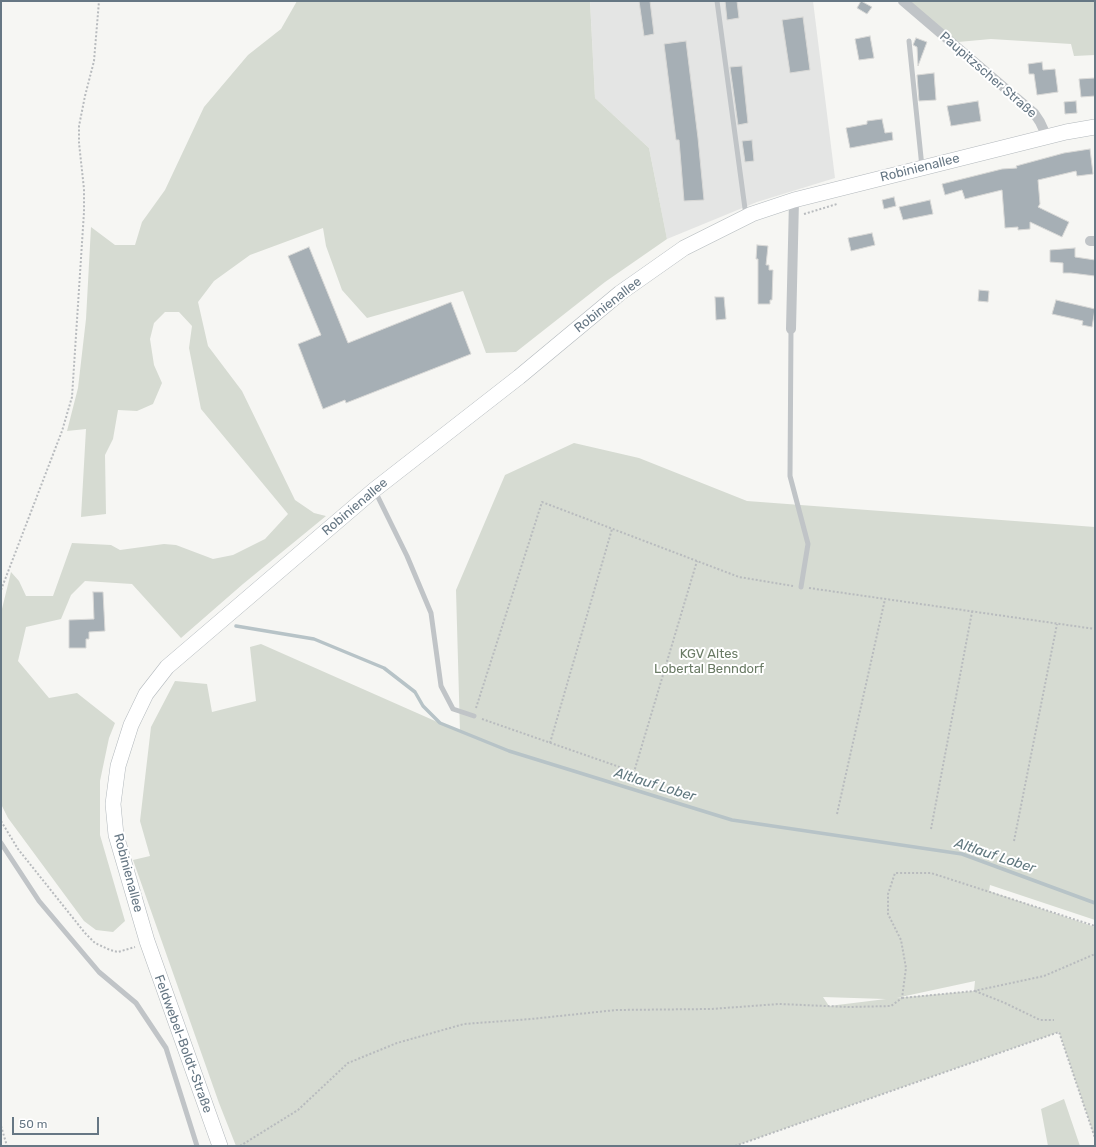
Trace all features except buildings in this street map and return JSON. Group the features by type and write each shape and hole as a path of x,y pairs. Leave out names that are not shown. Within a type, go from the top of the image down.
{"street":[{"name":"Paupitzscher Straße","path":"903,1 1034,113 1047,137"},
{"path":"1047,137 1095,127"},
{"name":"Robinienallee","path":"147,941 116,835 113,804 118,766 131,725 146,694 167,667 374,490 519,377 620,293 684,248 746,216 794,200 1047,137"},
{"path":"791,329 794,200"},
{"name":"Feldwebel-Boldt-Straße","path":"147,941 220,1146"}],"lane":[{"path":"717,1 746,216"},
{"path":"909,41 922,168"},
{"path":"791,329 790,476 808,544 801,587"},
{"path":"374,490 407,556 431,613 441,686 453,709 474,716"},
{"path":"1,843 39,901 100,972 136,1003 166,1048 198,1146"}],"path":[{"path":"1,590 62,431 72,397 84,212 84,189 79,143 80,126 85,96 94,61 99,1"},
{"path":"697,561 634,772 474,716 542,502 612,529 697,561 739,577 1095,629"},
{"path":"550,743 612,529"},
{"path":"837,814 884,599"},
{"path":"931,829 972,612"},
{"path":"1014,841 1056,624"},
{"path":"1,821 18,848 85,933 95,943 118,952 133,948 147,941"},
{"path":"902,998 906,968 901,940 888,914 888,894 895,873 931,873 1095,926"},
{"path":"240,1146 298,1110 348,1063 398,1043 464,1024 616,1010 711,1009 779,1004 850,1007 891,1006 902,998 974,991 1044,976 1095,954"},
{"path":"974,991 1005,1003 1040,1020 1054,1020"},
{"path":"735,1146 1059,1032 1095,1138"},
{"path":"1,1126 7,1146"}],"shaded area":[{"path":"590,1 813,1 835,178 757,202 667,239 649,148 595,98"}],"green space":[{"path":"297,1 590,1 595,98 649,148 667,239 605,282 516,352 486,353 463,291 367,318 342,290 326,246 323,228 250,255 214,281 198,302 208,346 242,391 295,500 314,513 326,516 243,584 181,638 132,584 85,581 71,595 61,619 26,627 18,661 49,698 77,693 115,723 109,738 100,781 100,835 125,921 113,932 96,930 84,921 8,818 1,804 1,613 11,572 19,581 26,596 53,596 72,543 111,545 120,550 164,544 176,545 213,559 233,555 265,539 288,514 201,409 189,348 192,326 179,312 165,312 154,323 150,339 154,365 162,383 153,404 137,411 118,410 113,439 105,455 106,514 81,517 86,429 67,431 78,388 86,319 91,227 115,245 135,245 142,222 165,190 204,107 248,55 281,29"},
{"path":"909,1 1095,1 1095,55 1074,56 1071,44 991,39 958,42"},
{"name":"KGV Altes Lobertal Benndorf","path":"574,443 639,458 747,501 1095,527 1095,920 990,885 989,891 1095,927 1095,1138 1059,1032 735,1146 236,1146 219,1103 133,860 150,856 140,821 151,727 175,681 207,684 212,712 256,701 250,647 261,644 460,732 456,590 505,475","holes":["975,981 974,991 897,998","823,997 886,999 829,1006"]},
{"path":"1064,1099 1080,1146 1048,1146 1041,1109"}],"waterway":[{"name":"Altlauf Lober","path":"236,626 314,639 384,668 415,692 423,706 440,723 509,751 732,820 962,854 1095,903"}]}
